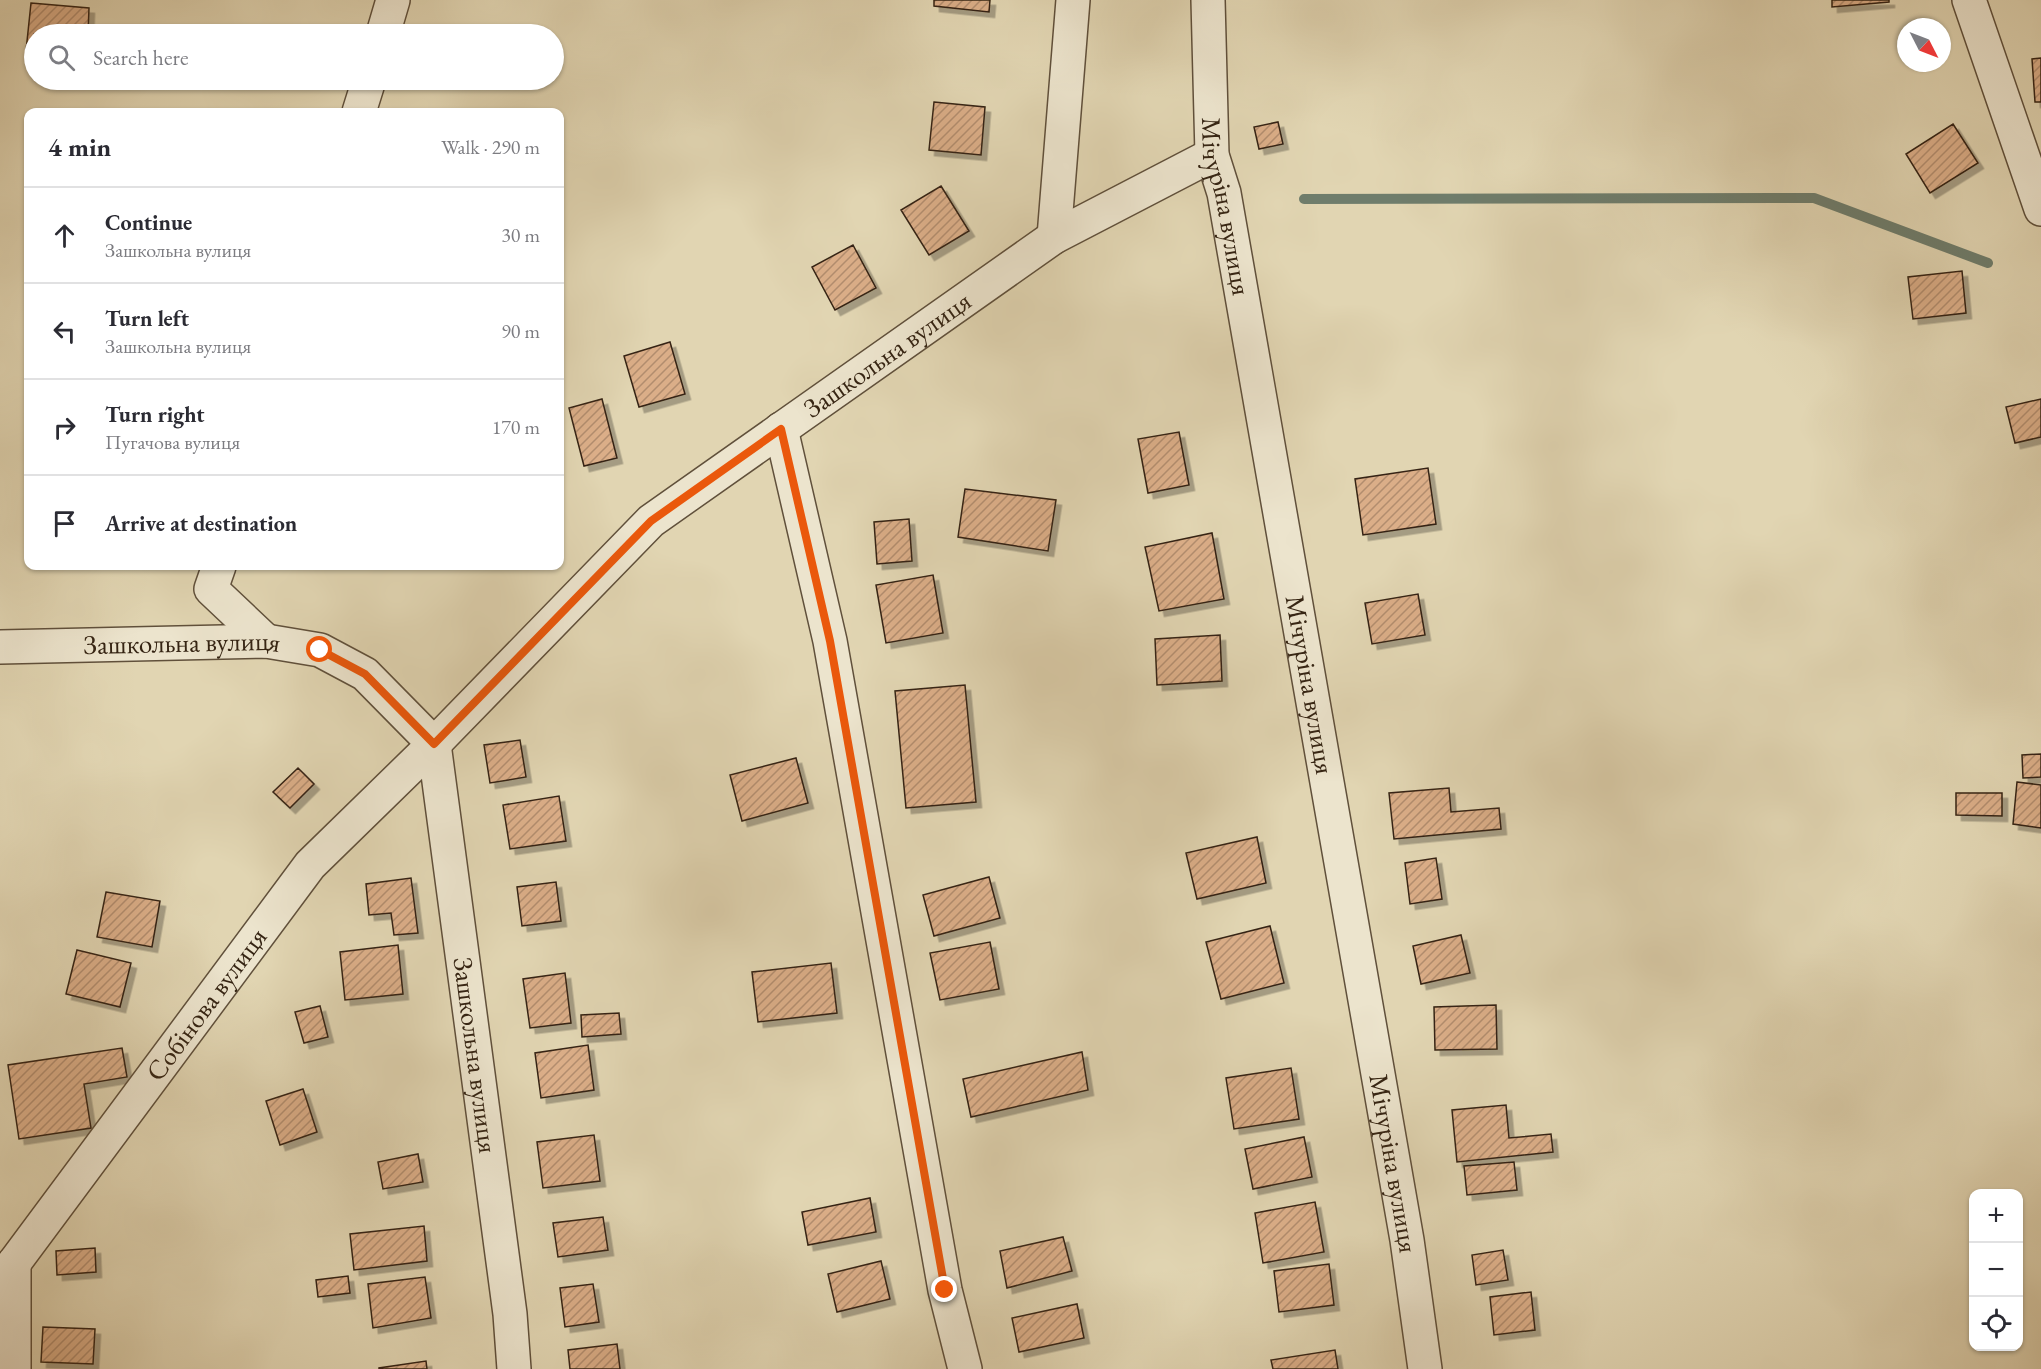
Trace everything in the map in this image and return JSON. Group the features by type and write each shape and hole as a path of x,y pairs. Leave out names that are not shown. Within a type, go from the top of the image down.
{"street":[{"path":"386,24 393,0"},
{"path":"1054,237 1073,0"},
{"name":"Мічуріна вулиця","path":"1208,0 1212,155 1224,193 1407,1240 1425,1369"},
{"path":"1969,0 2041,209"},
{"path":"359,108 366,90"},
{"name":"Зашкольна вулиця","path":"434,744 651,521 1054,237 1212,155"},
{"path":"781,429 830,641 945,1290 964,1369"},
{"path":"218,570 212,589 266,641"},
{"name":"Зашкольна вулиця","path":"0,647 266,641 320,650 365,674 434,744 510,1314 514,1369"},
{"name":"Собінова вулиця","path":"7,1273 310,865 434,744"},
{"path":"7,1273 14,1369"}],"building":[{"path":"934,0 990,0 989,12 934,6"},
{"path":"1832,0 1889,0 1889,2 1832,7"},
{"path":"31,3 89,8 88,24 29,24"},
{"path":"2041,58 2041,102 2035,102 2032,59"},
{"path":"934,102 985,107 981,155 929,150"},
{"path":"1278,122 1283,144 1259,149 1254,127"},
{"path":"1953,124 1978,163 1930,193 1906,154"},
{"path":"941,186 969,231 929,255 901,210"},
{"path":"853,245 876,288 835,310 812,267"},
{"path":"1962,271 1966,313 1913,319 1908,277"},
{"path":"670,342 685,394 639,407 624,356"},
{"path":"602,399 617,458 584,466 569,408"},
{"path":"2041,399 2041,437 2015,443 2006,407"},
{"path":"1179,432 1189,485 1148,493 1138,439"},
{"path":"1428,468 1436,524 1363,535 1355,479"},
{"path":"965,489 1056,500 1048,551 958,537"},
{"path":"909,519 912,561 877,564 874,522"},
{"path":"1212,533 1224,599 1159,611 1145,547"},
{"path":"933,575 943,633 886,643 876,585"},
{"path":"1418,594 1425,635 1372,644 1365,603"},
{"path":"1220,635 1222,681 1157,685 1155,639"},
{"path":"965,685 976,802 906,808 895,691"},
{"path":"520,740 526,777 490,783 484,745"},
{"path":"2041,754 2041,777 2023,778 2022,755"},
{"path":"796,758 808,803 742,821 730,775"},
{"path":"298,768 314,784 290,808 273,792"},
{"path":"2017,782 2041,785 2041,828 2013,824"},
{"path":"1449,788 1451,812 1499,808 1501,829 1394,839 1389,793"},
{"path":"1956,793 2002,793 2002,816 1956,815"},
{"path":"559,796 566,841 510,849 503,805"},
{"path":"1257,837 1266,883 1197,899 1186,853"},
{"path":"1436,858 1442,899 1410,904 1405,863"},
{"path":"989,877 1000,918 934,936 923,895"},
{"path":"411,878 418,933 394,935 391,913 369,915 366,884"},
{"path":"556,882 561,921 522,926 517,887"},
{"path":"106,892 160,901 152,947 97,937"},
{"path":"1270,926 1284,983 1221,999 1206,942"},
{"path":"1461,935 1470,973 1421,984 1413,946"},
{"path":"990,942 999,989 940,1000 930,953"},
{"path":"398,945 403,994 345,1000 340,952"},
{"path":"77,950 131,963 120,1007 66,994"},
{"path":"831,963 837,1013 758,1022 752,972"},
{"path":"565,973 571,1023 530,1028 523,979"},
{"path":"1496,1005 1497,1049 1435,1050 1434,1007"},
{"path":"320,1006 328,1037 304,1043 295,1012"},
{"path":"619,1013 621,1034 582,1037 581,1015"},
{"path":"588,1045 594,1090 541,1098 535,1053"},
{"path":"122,1048 127,1077 84,1084 91,1128 19,1139 8,1065"},
{"path":"1082,1052 1088,1090 971,1117 963,1079"},
{"path":"1291,1068 1299,1119 1234,1129 1226,1078"},
{"path":"303,1089 317,1132 280,1145 266,1101"},
{"path":"1506,1105 1509,1138 1551,1134 1553,1152 1457,1162 1452,1110"},
{"path":"594,1135 600,1181 543,1188 537,1142"},
{"path":"1304,1137 1312,1177 1253,1189 1245,1149"},
{"path":"418,1154 423,1182 383,1189 378,1162"},
{"path":"1514,1162 1517,1190 1467,1195 1464,1166"},
{"path":"870,1198 876,1232 808,1245 802,1212"},
{"path":"1315,1202 1324,1252 1263,1263 1255,1213"},
{"path":"603,1217 608,1250 558,1257 553,1223"},
{"path":"424,1226 427,1261 354,1270 350,1234"},
{"path":"1063,1237 1072,1271 1007,1288 1000,1251"},
{"path":"95,1248 96,1272 57,1275 56,1251"},
{"path":"1503,1250 1508,1280 1476,1285 1472,1255"},
{"path":"881,1261 890,1299 837,1312 828,1274"},
{"path":"1329,1264 1334,1305 1279,1312 1274,1271"},
{"path":"348,1276 350,1293 318,1297 316,1280"},
{"path":"425,1277 431,1318 373,1328 368,1284"},
{"path":"593,1284 599,1322 565,1327 560,1288"},
{"path":"1531,1292 1535,1330 1494,1335 1490,1297"},
{"path":"1077,1304 1084,1338 1019,1352 1012,1318"},
{"path":"43,1327 95,1329 93,1364 41,1362"},
{"path":"617,1344 620,1369 570,1369 568,1350"},
{"path":"1335,1350 1338,1369 1273,1369 1271,1360"},
{"path":"426,1361 427,1369 379,1369 379,1368"}],"waterway":[{"path":"1304,199 1814,198 1988,263"}],"route":[{"path":"320,650 365,674 434,744 651,521 781,429 830,641 945,1290"}]}
